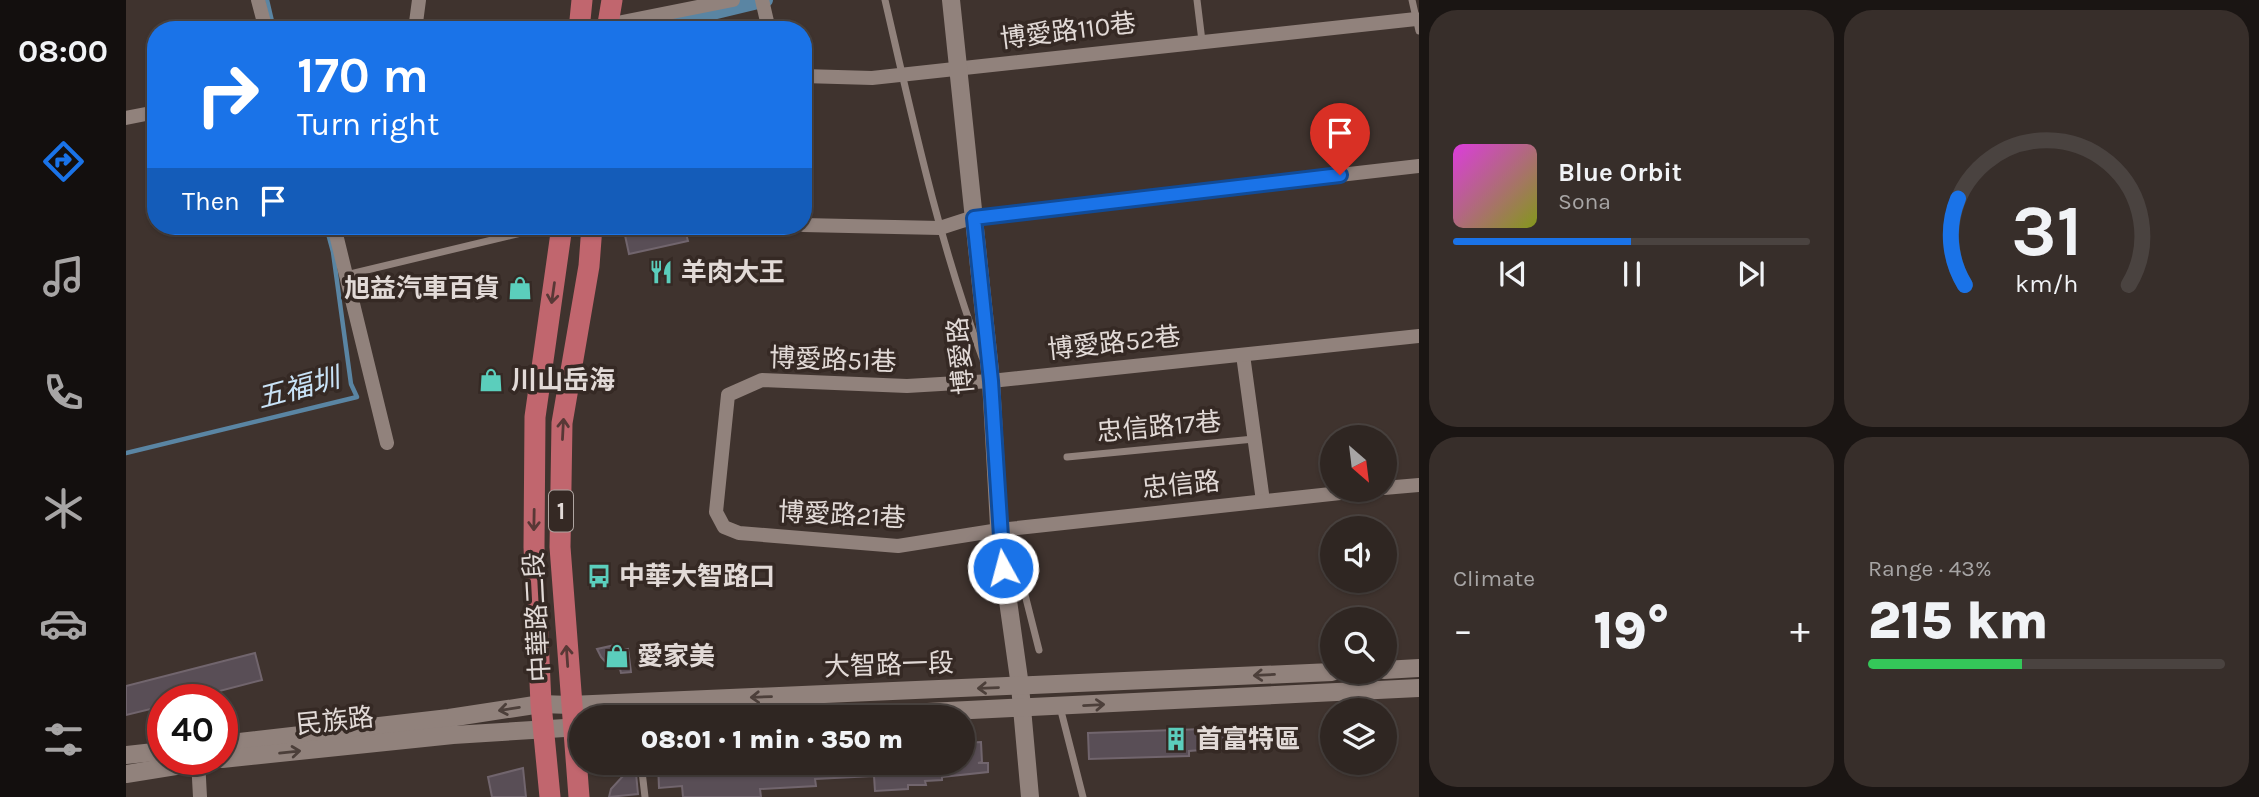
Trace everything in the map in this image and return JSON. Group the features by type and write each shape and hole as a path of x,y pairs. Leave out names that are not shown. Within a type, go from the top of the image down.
{"main road":[{"path":"581,21 582,0"},
{"path":"608,21 611,0"},
{"name":"中華路二段","path":"550,797 541,704 534,547 536,417 561,235"},
{"name":"中華路二段","path":"570,705 560,547 562,423 589,266 591,235"},
{"name":"中華路二段","path":"578,775 579,797"}],"street":[{"path":"258,0 264,21"},
{"path":"416,21 419,0"},
{"path":"638,21 733,0"},
{"path":"762,0 767,21"},
{"name":"博愛路","path":"951,0 991,381 1000,537 1020,686 1030,797"},
{"name":"博愛路110巷","path":"812,76 872,78 1202,41 1418,25"},
{"path":"126,118 147,114"},
{"path":"812,225 940,228 974,218 1419,166"},
{"path":"336,235 387,443"},
{"name":"博愛路52巷","path":"991,381 1419,336"},
{"path":"1243,355 1263,501"},
{"name":"博愛路51巷","path":"724,527 716,512 728,395 762,380 907,386 991,381"},
{"path":"1397,487 1419,485"},
{"name":"忠信路","path":"1000,537 1320,495"},
{"name":"博愛路21巷","path":"724,527 739,533 898,546 1000,537"},
{"path":"1397,669 1419,668"},
{"name":"大智路一段","path":"451,727 541,704 570,705 1320,673"},
{"name":"大智路一段","path":"975,710 1419,688"},
{"path":"451,727 569,727"},
{"name":"民族路","path":"238,743 451,727"},
{"name":"民族路","path":"238,757 451,727"},
{"path":"126,755 147,753"},
{"path":"126,774 147,770"},
{"path":"201,797 202,775"}],"lane":[{"path":"885,0 956,287 991,381"},
{"path":"1197,0 1202,41"},
{"path":"1412,0 1418,25"},
{"path":"346,275 513,235"},
{"name":"忠信路17巷","path":"1067,457 1254,439"},
{"path":"1000,537 1018,567 1039,650"},
{"path":"1060,707 1083,797"},
{"path":"642,775 645,797"}],"building":[{"path":"625,235 686,235 688,241 629,254"},
{"path":"615,645 617,652 628,649 631,672 621,673 620,669 610,667 597,649"},
{"path":"255,653 262,680 238,686 238,684 147,684 147,710 126,715 126,686"},
{"name":"首富特區","path":"1263,727 1264,745 1189,751 1189,756 1089,759 1088,733"},
{"path":"975,742 981,742 982,762 978,763 988,763 988,772 975,773"},
{"path":"523,768 526,797 492,797 488,777"},
{"path":"624,775 636,775 638,794 609,797 611,789"},
{"path":"658,775 960,775 925,781 926,785 908,785 908,789 875,791 874,776 815,779 816,786 760,789 761,797 683,797 682,786 659,788"}],"waterway":[{"path":"267,0 272,21"},
{"path":"679,21 766,0"},
{"name":"五福圳","path":"126,453 357,397 351,384 328,235"}],"place":[{"name":"羊肉大王","path":"661,272"},
{"name":"旭益汽車百貨","path":"520,288"},
{"name":"川山岳海","path":"491,380"},
{"name":"中華大智路口","path":"599,576"},
{"name":"愛家美","path":"617,656"},
{"name":"首富特區","path":"1176,739"}],"route":[{"path":"1003,568 991,381 974,218 1340,175"}]}
